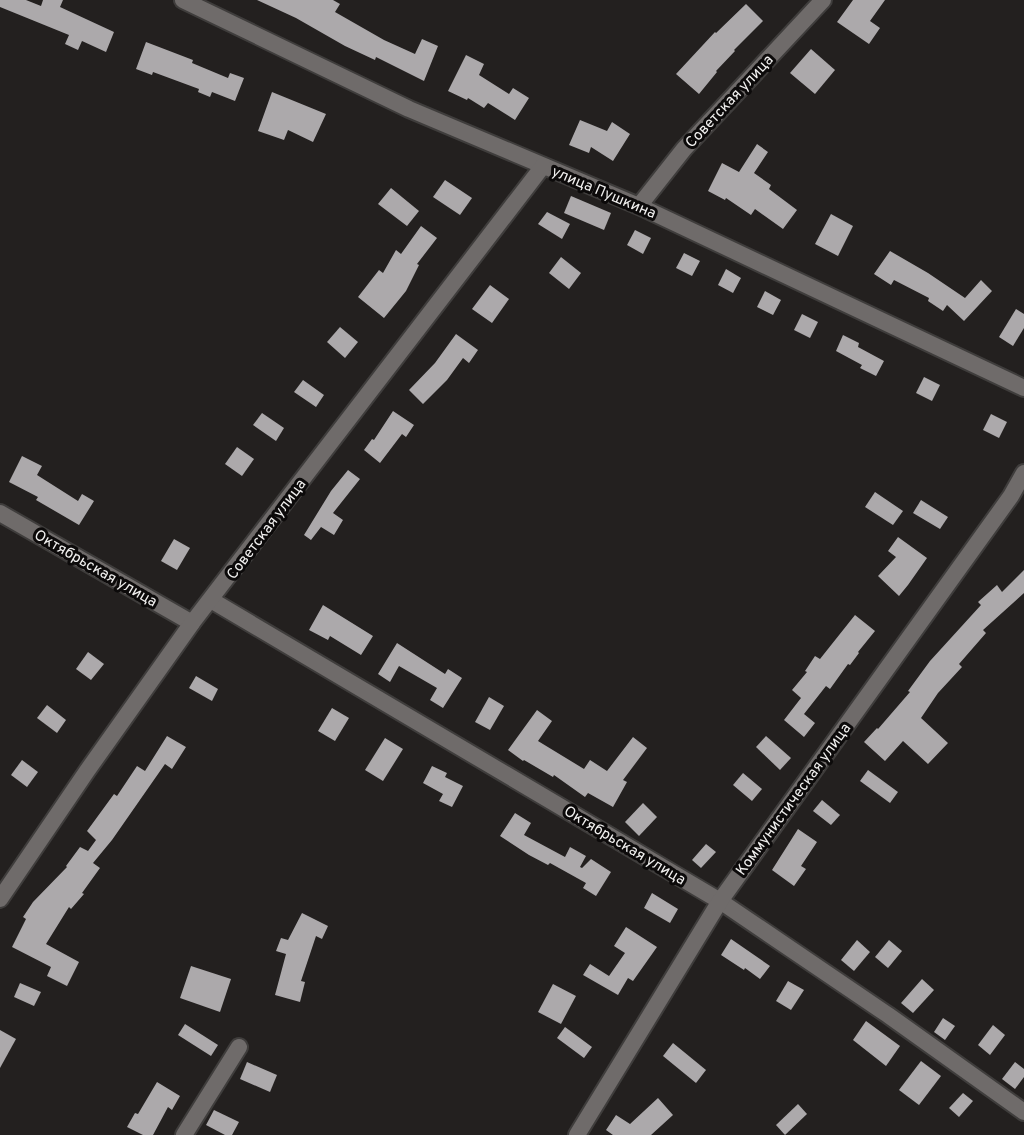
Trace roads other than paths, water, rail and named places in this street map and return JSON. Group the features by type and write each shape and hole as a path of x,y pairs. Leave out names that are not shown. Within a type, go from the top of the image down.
{"street":[{"name":"улица Пушкина","path":"183,0 409,109 639,206 1024,388"},
{"name":"Советская улица","path":"639,206 684,149 823,0"},
{"name":"Советская улица","path":"0,899 192,623 543,166"},
{"name":"Коммунистическая улица","path":"578,1135 720,901 1011,496 1024,473"},
{"name":"Октябрьская улица","path":"0,513 192,623"},
{"name":"Октябрьская улица","path":"211,600 720,901 888,1015 1024,1112"},
{"path":"184,1135 239,1047"}]}
